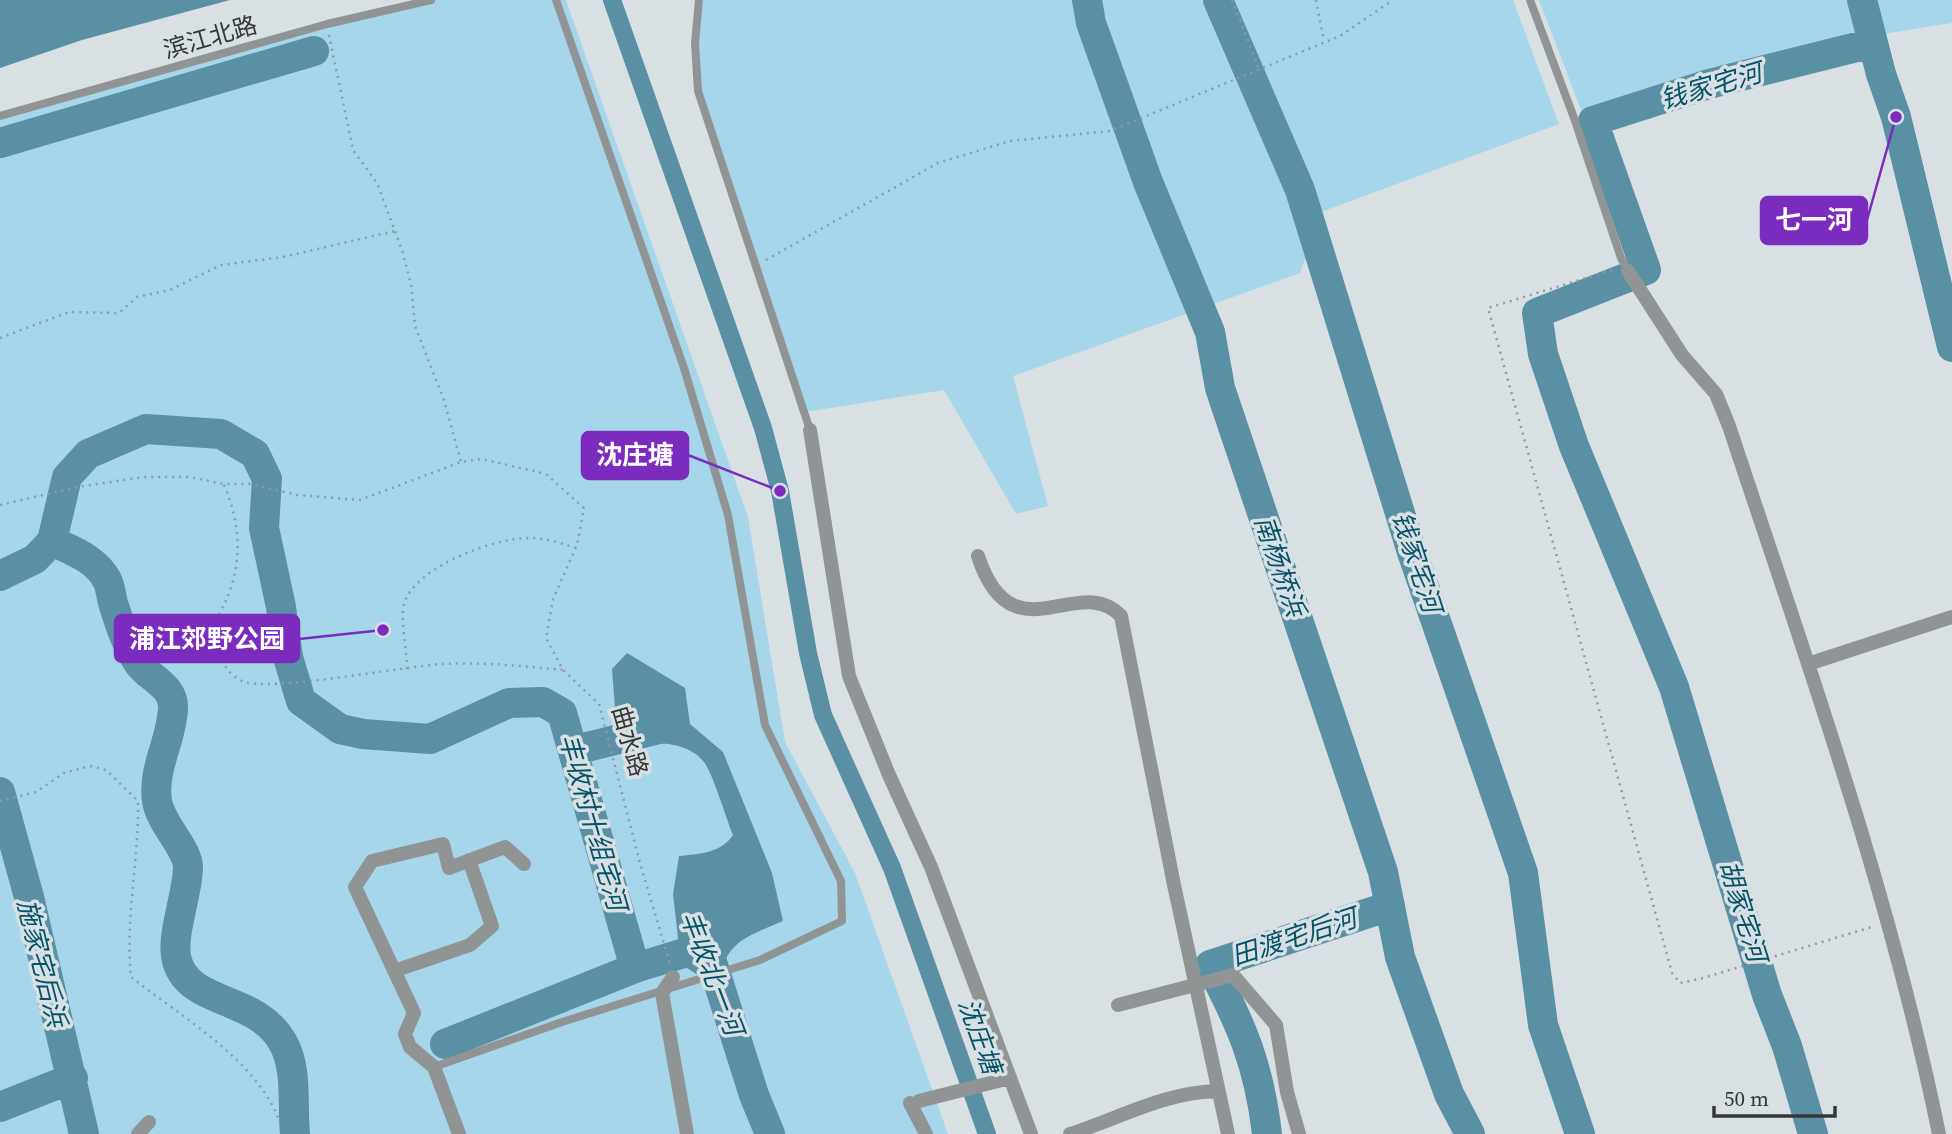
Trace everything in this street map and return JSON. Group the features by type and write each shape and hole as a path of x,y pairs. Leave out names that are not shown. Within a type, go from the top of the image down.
{"street":[{"path":"1630,273 1682,355 1716,394 1729,426 1808,664 1886,922 1917,1027 1939,1134"},
{"path":"810,430 849,676 889,775 931,867 1006,1079 1031,1134"},
{"path":"978,556 984,576 1004,600 1016,608 1031,611 1083,603 1114,608 1121,616 1199,983 1228,1134"},
{"path":"1808,664 1952,617"},
{"path":"459,1134 434,1067 411,1047 405,1034 414,1013 355,887 372,861 443,844 449,867 505,847 524,864"},
{"path":"394,971 470,945 492,926 469,860"},
{"path":"1118,1005 1233,975 1276,1025 1287,1092 1299,1134"},
{"path":"674,977 662,993 688,1134"},
{"path":"926,1134 915,1102 1006,1079"},
{"path":"1070,1134 1145,1105 1196,1091 1218,1091"},
{"path":"138,1134 149,1122"}],"lane":[{"name":"滨江北路","path":"0,116 327,24 431,0"},
{"path":"434,1067 565,1021 730,971 760,960 842,921 841,881 765,725 728,515 684,368 556,0"},
{"path":"699,0 695,43 698,91 810,430"},
{"path":"1530,0 1630,273"}],"path":[{"path":"1232,0 1259,69"},
{"path":"1316,0 1324,43"},
{"path":"757,265 938,163 1010,141 1110,131 1340,36 1393,0"},
{"path":"0,505 77,487 144,477 190,477 223,484 250,484 298,495 360,500 461,462 444,400 415,326 411,284 395,231 377,183 353,150 327,24"},
{"path":"0,338 69,312 119,313 137,297 170,290 221,265 283,257 395,231"},
{"path":"1630,273 1558,284 1488,308 1672,973 1680,983 1886,922"},
{"name":"曲水路","path":"461,462 482,459 546,474 584,508 576,548 553,598 546,638 563,670 598,704 639,863 659,918 674,977"},
{"path":"223,484 234,509 238,529 237,564 214,633 222,663 242,681 269,683 471,663 563,670"},
{"path":"407,668 403,607 410,590 420,580 453,559 510,539 544,539 576,548"},
{"path":"0,801 36,792 64,773 90,766 106,770 138,802 139,842 128,948 131,977 211,1037 272,1102 280,1122"}],"shaded area":[{"path":"0,0 230,0 82,40 0,68"},
{"path":"413,0 566,0 748,517 785,742 855,873 948,1134 0,1134 0,115"},
{"path":"703,0 1513,0 1559,124 1321,212 1300,273 1013,376 1048,506 1016,514 944,390 805,412 695,75"},
{"path":"1539,0 1853,0 1863,37 1583,115"},
{"path":"1875,0 1952,0 1952,23 1883,34"},
{"path":"627,653 685,688 690,724 723,752 772,873 783,921 740,942 727,956 723,965 696,974 681,964 673,894 679,856 716,849 733,835 711,776 704,762 696,755 688,749 667,744 625,746 615,709 612,669"}],"waterway":[{"name":"沈庄塘","path":"612,0 763,428 780,491 808,653 823,715 892,868 987,1134"},
{"name":"南杨桥浜","path":"1087,0 1091,23 1148,182 1210,332 1220,388 1383,872 1400,957 1449,1094 1470,1134"},
{"name":"钱家宅河","path":"1218,0 1300,190 1412,552 1523,873 1543,1025 1580,1134"},
{"path":"1862,0 1881,74 1896,117 1952,347"},
{"name":"钱家宅河","path":"1813,1134 1787,1046 1767,995 1674,687 1574,446 1543,354 1537,313 1646,270 1593,121 1709,84 1873,43"},
{"path":"0,143 314,51"},
{"name":"丰收村十组宅河","path":"0,576 35,559 52,541 67,477 88,454 146,429 221,434 255,454 267,479 264,528 281,607 288,657 301,701 340,729 363,734 430,739 509,703 543,702 562,713 635,968 445,1044"},
{"path":"52,541 97,566 108,583 124,636 135,657 170,694 172,720 156,789 159,809 184,852 188,867 177,928 177,961 184,975 195,986 256,1015 270,1026 282,1041 292,1074 295,1134"},
{"name":"丰收北一河","path":"575,750 663,728"},
{"name":"施家宅后浜","path":"0,792 29,897 84,1134"},
{"name":"田渡宅后河","path":"1267,1134 1254,1066 1231,1007 1210,965 1390,906"},
{"name":"丰收北一河","path":"695,933 707,946 754,1095 770,1134"},
{"path":"635,968 707,946"},
{"path":"0,1107 73,1078"}],"place":[{"name":"七一河","path":"1896,117"},
{"name":"沈庄塘","path":"780,491"},
{"name":"浦江郊野公园","path":"383,630"}],"water label":[{"name":"胡家宅河","path":"1743,911"}]}
